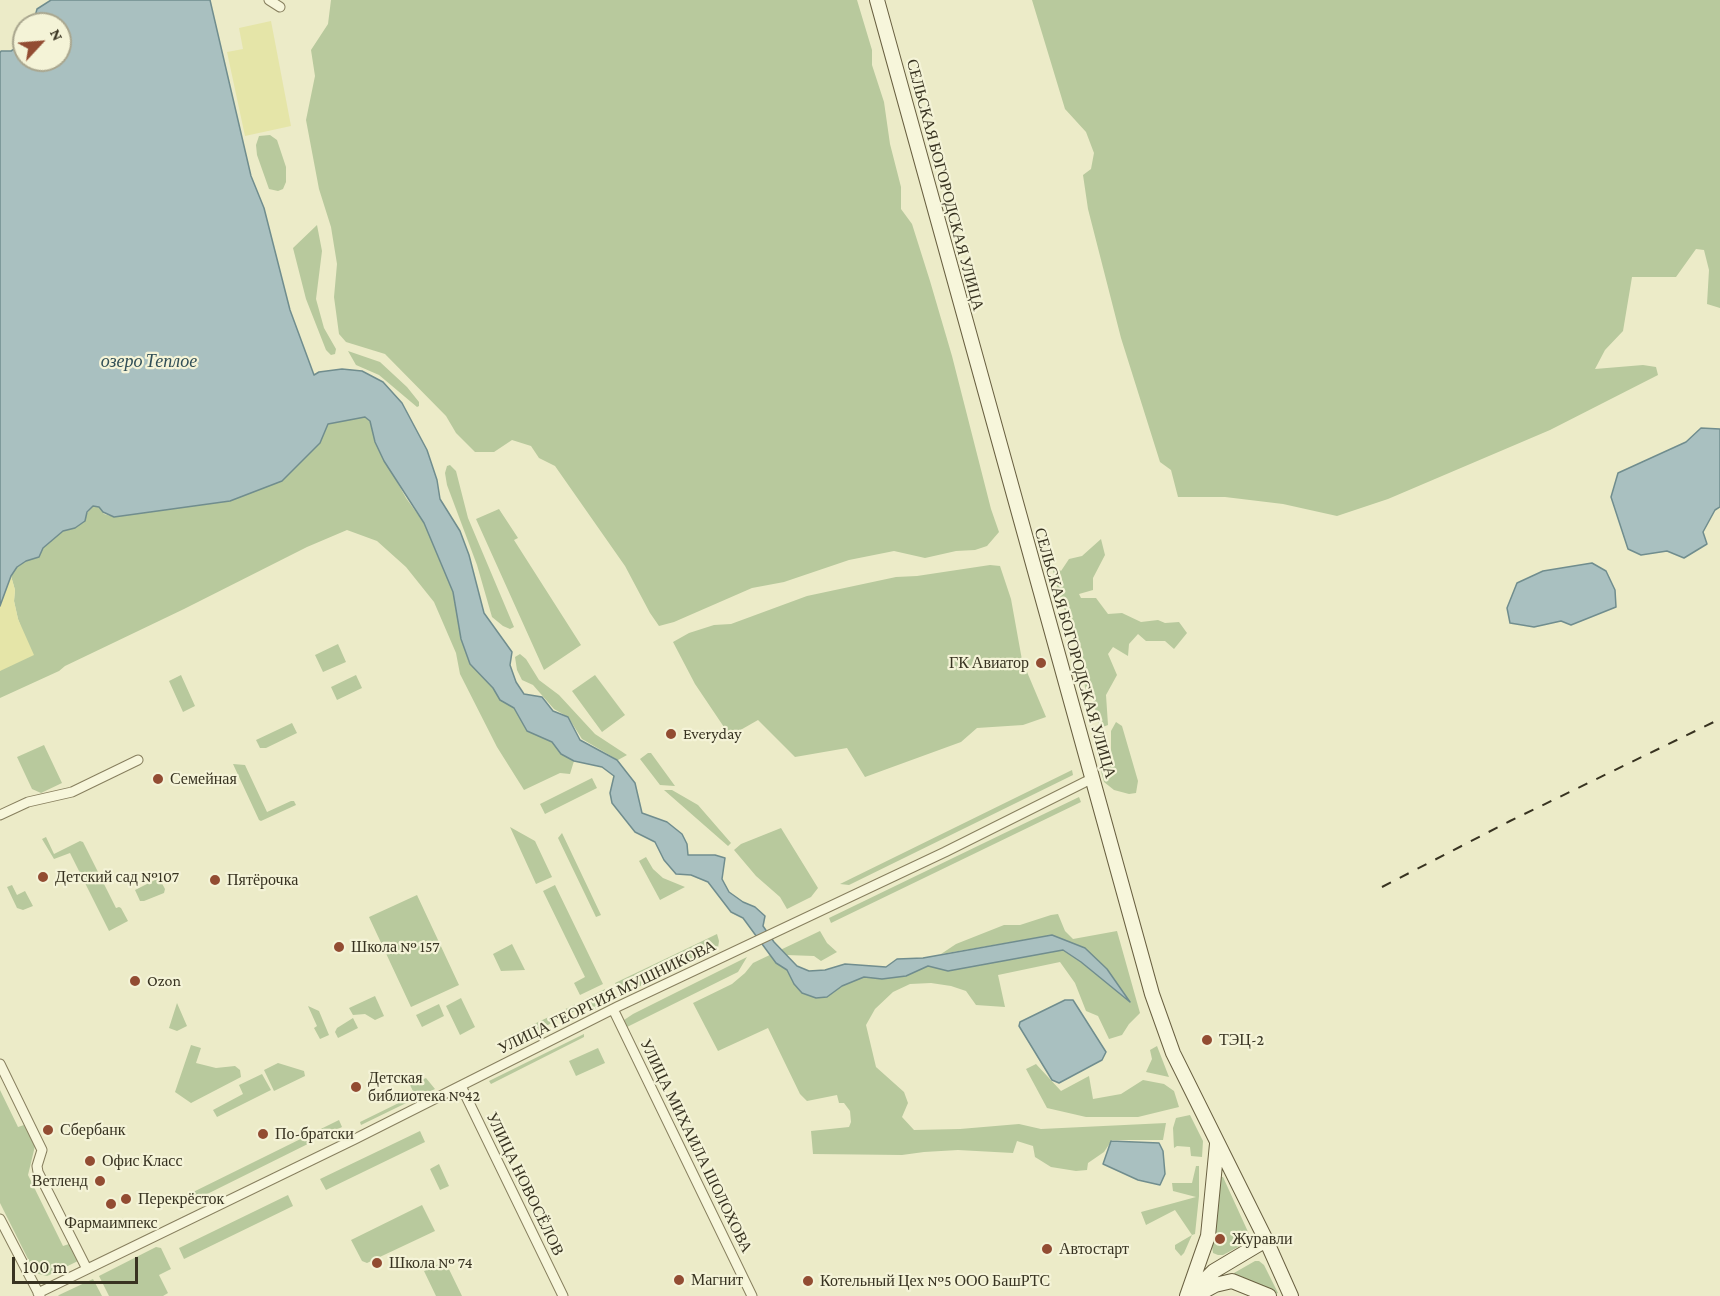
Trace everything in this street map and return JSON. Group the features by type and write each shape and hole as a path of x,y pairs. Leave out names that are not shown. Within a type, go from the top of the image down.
{"main road":[{"name":"СЕЛЬСКАЯ БОГОРОДСКАЯ УЛИЦА","path":"877,0 1152,994 1166,1037 1266,1240 1291,1296"},
{"path":"1188,1296 1208,1236 1217,1144"},
{"path":"1188,1296 1214,1271 1266,1240"},
{"path":"1195,1296 1232,1281 1269,1296"}],"street":[{"path":"269,0 280,7"},
{"path":"0,814 28,802 72,792 138,760"},
{"name":"УЛИЦА ГЕОРГИЯ МУШНИКОВА","path":"39,1295 87,1269 613,1009 945,852 1093,778"},
{"name":"УЛИЦА МИХАИЛА ШОЛОХОВА","path":"613,1009 752,1296"},
{"path":"0,1064 42,1150 37,1166 38,1172 87,1269"},
{"name":"УЛИЦА НОВОСЁЛОВ","path":"461,1086 563,1296"},
{"path":"0,1219 39,1295"}],"shaded area":[{"path":"331,0 857,0 872,50 872,65 884,102 890,144 901,187 901,209 912,224 930,281 999,532 987,546 975,550 956,551 925,558 894,551 849,560 784,582 752,588 674,622 659,626 625,566 555,466 539,458 531,446 512,440 494,452 475,452 456,433 446,416 385,354 346,342 339,334 334,297 337,264 331,227 319,189 306,120 315,76 311,50 328,24"},
{"path":"1032,0 1720,0 1720,308 1707,304 1709,270 1704,250 1696,249 1676,277 1632,277 1623,331 1605,350 1595,369 1643,365 1656,367 1658,375 1550,430 1388,499 1337,516 1283,504 1225,497 1178,497 1171,470 1160,462 1121,338 1088,209 1083,175 1091,169 1094,153 1086,132 1065,109"},
{"path":"270,135 277,140 286,167 286,182 283,189 278,191 269,189 257,155 256,145 259,136"},
{"path":"317,225 322,251 316,299 324,328 336,349 335,354 331,355 326,350 306,299 293,248"},
{"path":"348,351 380,362 407,387 419,402 419,406 417,407 379,375 356,365"},
{"path":"365,417 370,420 375,442 406,498 424,523 453,592 461,639 470,664 493,688 500,700 514,708 527,731 552,742 561,754 574,761 570,774 560,773 524,790 497,747 460,674 456,653 434,602 406,567 377,541 347,530 307,547 59,671 0,698 0,671 23,633 14,601 15,590 11,576 17,567 39,557 43,548 63,531 75,528 93,506 99,507 104,514 114,517 230,501 282,481 320,443 328,424"},
{"path":"450,465 456,471 468,518 514,627 510,629 492,617 477,565 447,485 445,473 447,466"},
{"path":"499,509 518,538 514,540 581,645 544,670 476,519"},
{"path":"1101,539 1105,555 1093,578 1093,590 1079,594 1081,598 1096,598 1108,614 1122,613 1141,622 1158,620 1165,623 1179,622 1187,633 1174,649 1165,641 1146,641 1138,634 1129,644 1128,656 1113,647 1108,654 1117,675 1106,695 1108,725 1100,728 1092,697 1086,692 1074,630 1061,602 1051,563 1061,571 1069,559 1082,556"},
{"path":"990,565 1000,566 1011,599 1022,660 1046,717 1023,725 977,728 961,742 865,777 847,748 795,757 758,720 730,736 695,684 673,642 689,633 714,625 731,624 807,596 896,577"},
{"path":"338,644 346,662 323,672 315,655"},
{"path":"520,654 526,659 539,680 559,695 595,734 627,755 618,760 582,739 568,717 554,709 533,685 522,680 517,670 515,657"},
{"path":"181,675 195,706 183,712 169,681"},
{"path":"356,675 362,688 337,700 331,687"},
{"path":"595,675 625,715 602,732 572,691"},
{"path":"1116,722 1122,726 1138,781 1136,793 1129,794 1114,790 1104,782 1100,768 1111,752 1111,731"},
{"path":"292,723 297,733 266,748 260,748 256,740"},
{"path":"44,745 62,783 41,793 32,789 17,757"},
{"path":"651,753 675,786 660,785 640,759"},
{"path":"233,764 245,765 267,812 291,801 294,801 296,805 259,820"},
{"path":"1072,770 1073,775 849,885 840,884"},
{"path":"592,778 597,788 545,814 540,804"},
{"path":"664,790 672,790 698,805 731,843 728,846"},
{"path":"1079,797 1081,802 831,923 829,918"},
{"path":"510,827 535,841 552,877 536,884"},
{"path":"781,828 818,888 811,897 787,909 780,897 756,876 734,850 741,844"},
{"path":"562,833 601,915 596,917 558,838"},
{"path":"46,837 54,854 80,841 83,842 116,908 121,908 128,921 109,931 70,853 54,859 42,839"},
{"path":"646,857 653,869 663,878 685,887 660,900 639,861"},
{"path":"159,878 165,889 164,893 140,901 135,890"},
{"path":"12,885 17,895 25,891 33,906 23,910 17,908 7,887"},
{"path":"555,885 603,984 580,995 574,983 585,977 543,891"},
{"path":"417,895 459,985 411,1007 369,917"},
{"path":"1058,914 1065,931 1073,939 1117,931 1140,1013 1122,1035 1109,1039 1098,1016 1086,1011 1075,983 1060,962 998,975 1005,1007 976,1005 966,991 951,986 931,983 910,984 893,992 875,1009 866,1025 876,1067 904,1092 908,1103 902,1117 914,1130 1019,1124 1041,1129 1166,1123 1163,1140 1112,1140 1104,1152 1088,1163 1087,1170 1076,1171 1051,1167 1035,1157 1033,1146 1017,1141 1013,1153 958,1150 902,1155 813,1154 811,1131 849,1127 850,1111 844,1103 839,1103 837,1095 807,1101 800,1094 768,1028 718,1051 693,1003 732,984 753,963 820,931 827,943 837,952 821,961 814,956 786,955 780,966 787,970 794,984 842,986 864,976 882,979 906,976 928,966 948,971 1063,950 1128,1000 1052,935 941,954 956,944 1004,925 1020,925"},
{"path":"717,934 718,948 620,994 615,983"},
{"path":"512,944 525,970 501,971 493,954"},
{"path":"747,957 738,972 627,1027 624,1020 633,1014"},
{"path":"605,989 609,1002 589,1012 583,1000"},
{"path":"375,996 384,1016 375,1020 365,1014 353,1015 349,1008"},
{"path":"461,998 475,1027 460,1035 446,1006"},
{"path":"580,1002 585,1012 581,1014 575,1011 517,1041 513,1040 511,1035"},
{"path":"177,1003 187,1026 177,1031 169,1028"},
{"path":"439,1004 444,1016 422,1027 416,1015"},
{"path":"308,1006 319,1011 329,1035 320,1039 314,1028 317,1026"},
{"path":"353,1018 358,1028 338,1038 335,1032 337,1028"},
{"path":"584,1034 584,1037 491,1084 489,1081"},
{"path":"191,1045 201,1048 196,1063 216,1068 235,1066 240,1070 241,1077 191,1103 175,1092"},
{"path":"1157,1046 1169,1077 1146,1072 1152,1059 1150,1050"},
{"path":"598,1048 605,1063 576,1076 569,1061"},
{"path":"278,1063 304,1071 305,1076 274,1091 264,1070"},
{"path":"1036,1064 1061,1091 1089,1076 1093,1099 1121,1094 1143,1080 1164,1084 1174,1091 1179,1107 1138,1117 1086,1117 1047,1108 1026,1069"},
{"path":"262,1074 271,1090 217,1117 213,1110 243,1094 239,1085"},
{"path":"426,1078 435,1089 361,1125 360,1122 415,1095 410,1085"},
{"path":"0,1090 18,1127 24,1125 35,1146 28,1175 63,1246 69,1244 78,1261 47,1276 35,1273 0,1203"},
{"path":"1190,1115 1203,1141 1202,1157 1191,1156 1190,1147 1177,1146 1174,1148 1173,1128 1176,1118"},
{"path":"339,1120 342,1127 181,1207 177,1200"},
{"path":"420,1131 425,1142 326,1190 320,1179"},
{"path":"439,1164 449,1186 440,1190 430,1169"},
{"path":"1196,1166 1199,1166 1199,1196 1195,1234 1192,1235 1175,1210 1146,1225 1141,1212 1196,1197 1173,1191 1172,1183 1192,1183"},
{"path":"1220,1177 1223,1177 1249,1234 1248,1240 1223,1255 1213,1253 1212,1247"},
{"path":"288,1195 293,1206 184,1259 179,1248"},
{"path":"422,1205 435,1231 367,1263 362,1261 351,1240"},
{"path":"1192,1235 1181,1256 1175,1249 1175,1245"},
{"path":"156,1247 161,1248 171,1269 159,1275 168,1293 163,1296 109,1296 99,1276"},
{"path":"445,1261 462,1296 436,1296 424,1271"},
{"path":"1255,1261 1264,1265 1278,1293 1274,1294 1234,1275"},
{"path":"93,1279 102,1296 58,1296 59,1295"}],"sand":[{"path":"271,21 291,126 245,136 227,52 243,49 239,28"},
{"path":"11,576 18,619 34,655 0,671 0,606"}],"water":[{"name":"озеро Теплое","path":"51,0 210,0 251,176 264,208 290,310 314,375 319,372 342,369 362,371 383,382 402,403 427,450 437,480 440,499 460,531 469,555 484,613 512,652 510,665 516,682 524,694 542,697 553,711 568,717 580,740 617,760 635,783 642,813 667,822 682,834 687,844 688,855 715,855 725,858 722,879 729,892 755,907 765,916 763,926 774,942 797,966 809,971 825,970 845,964 886,967 897,959 923,958 1052,935 1085,948 1107,969 1130,1002 1063,950 948,971 928,966 906,976 882,979 864,977 842,986 827,997 816,998 802,993 787,970 776,963 743,918 731,912 708,882 691,875 676,874 664,860 655,842 635,832 612,803 610,793 614,776 602,767 574,761 561,754 552,742 527,731 514,708 500,700 493,688 470,664 461,639 453,592 424,523 384,461 375,442 370,421 365,417 328,424 320,443 282,481 230,501 114,517 103,512 99,507 93,506 87,512 85,521 75,528 63,531 43,548 39,557 17,567 11,576 0,606 0,53 12,50 12,72 72,72 72,12 36,12 37,9"},
{"path":"1701,428 1720,429 1720,507 1715,510 1703,532 1707,544 1684,558 1667,551 1641,555 1628,549 1611,497 1618,473 1686,442"},
{"path":"1592,563 1606,571 1615,590 1616,607 1571,625 1561,621 1534,627 1510,623 1507,608 1517,583 1543,571"},
{"path":"1065,1000 1073,1000 1106,1052 1102,1060 1059,1083 1052,1080 1019,1026 1020,1022"},
{"path":"1111,1141 1159,1143 1163,1151 1165,1174 1160,1185 1138,1180 1103,1164"}],"railway":[{"path":"1382,887 1510,821 1720,719"}],"place":[{"name":"ГК Авиатор","path":"1041,663"},
{"name":"Everyday","path":"671,734"},
{"name":"Семейная","path":"158,779"},
{"name":"Детский сад №107","path":"43,877"},
{"name":"Пятёрочка","path":"215,880"},
{"name":"Школа № 157","path":"339,947"},
{"name":"Ozon","path":"135,981"},
{"name":"ТЭЦ-2","path":"1207,1040"},
{"name":"Детская библиотека №42","path":"356,1087"},
{"name":"Сбербанк","path":"48,1130"},
{"name":"По-братски","path":"263,1134"},
{"name":"Офис Класс","path":"90,1161"},
{"name":"Ветленд","path":"100,1181"},
{"name":"Перекрёсток","path":"126,1199"},
{"name":"Фармаимпекс","path":"111,1204"},
{"name":"Журавли","path":"1220,1239"},
{"name":"Автостарт","path":"1047,1249"},
{"name":"Школа № 74","path":"377,1263"},
{"name":"Магнит","path":"679,1280"},
{"name":"Котельный Цех №5 ООО БашРТС","path":"808,1281"}]}
